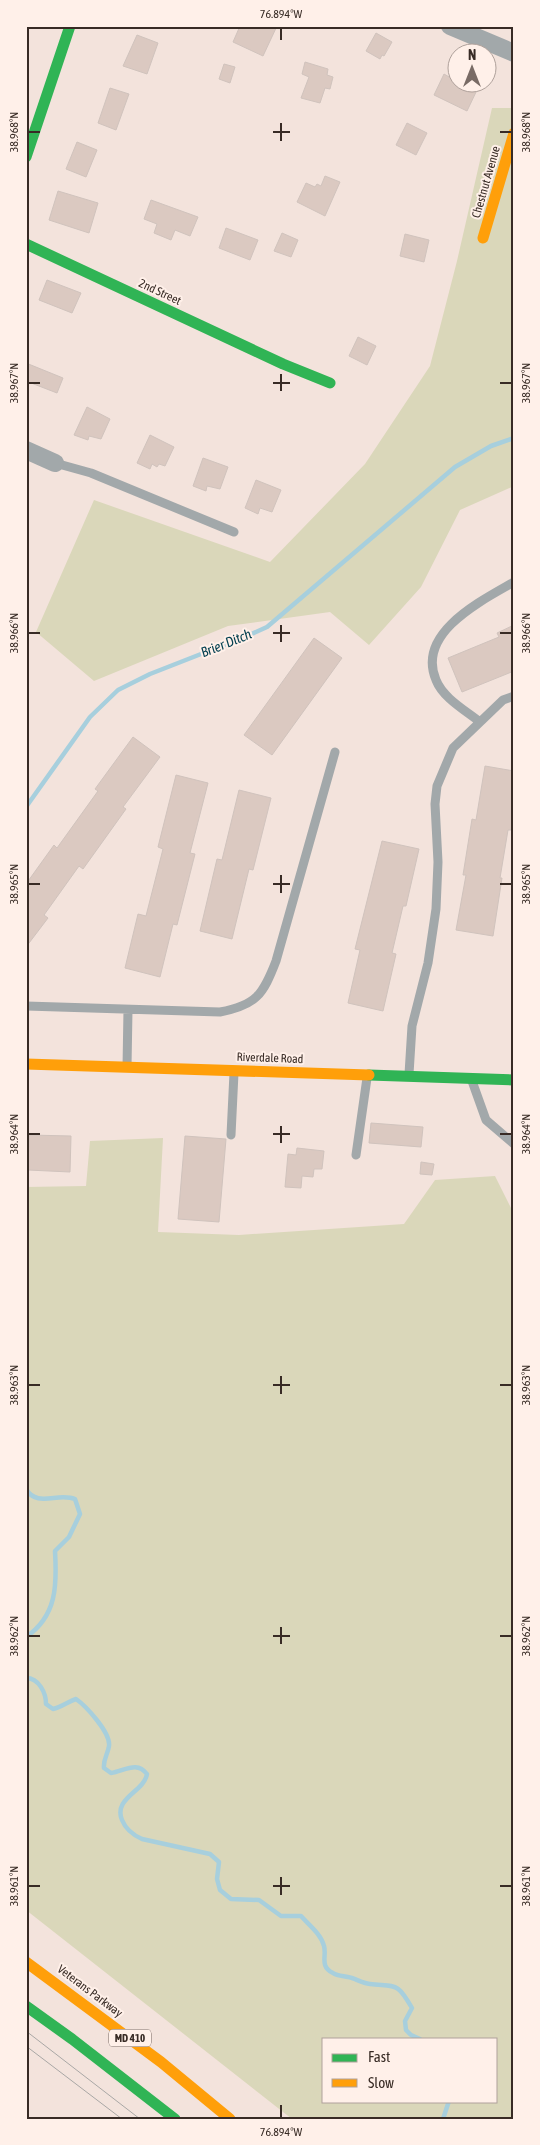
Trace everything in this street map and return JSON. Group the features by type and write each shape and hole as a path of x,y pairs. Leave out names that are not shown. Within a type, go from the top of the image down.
{"main road":[{"path":"26,157 70,26"},
{"name":"Chestnut Avenue","path":"483,238 514,133"},
{"name":"2nd Street","path":"26,244 283,364 330,383"},
{"name":"Riverdale Road","path":"26,1064 514,1080"},
{"name":"Veterans Parkway","path":"26,1962 161,2062 230,2119"},
{"name":"MD 410","path":"26,2006 175,2119"}],"street":[{"path":"450,26 514,53"},
{"path":"26,450 55,463"}],"lane":[{"path":"55,463 91,473 234,532"},
{"path":"480,722 450,700 436,680 432,657 440,636 446,630 471,608 514,582"},
{"path":"408,1077 412,1026 428,962 436,909 438,862 435,804 437,786 453,748 503,700 514,696"},
{"path":"26,1006 220,1012 242,1008 251,1002 264,988 276,960 335,752"},
{"path":"127,1067 128,1010"},
{"path":"230,1136 235,1070"},
{"path":"356,1156 367,1075"},
{"path":"471,1079 473,1089 486,1120 514,1144"}],"shaded area":[{"path":"492,108 514,108 514,486 460,510 421,587 369,645 330,612 228,626 94,681 36,632 94,500 270,562 365,464 430,366 457,261"},
{"path":"163,1138 158,1232 239,1235 404,1224 435,1180 495,1176 514,1214 514,2119 292,2119 26,1910 26,1187 86,1186 90,1141"}],"building":[{"path":"240,26 277,26 263,56 233,42"},
{"path":"376,33 392,42 384,56 382,55 380,59 366,51"},
{"path":"137,35 158,43 147,74 123,66"},
{"path":"305,62 328,69 327,75 333,77 330,89 325,88 320,103 301,98 309,77 302,74"},
{"path":"224,64 235,67 230,83 219,79"},
{"path":"444,74 448,76 448,92 476,92 467,111 434,95"},
{"path":"110,88 129,94 116,130 98,123"},
{"path":"407,123 427,133 416,155 396,145"},
{"path":"77,142 97,150 86,177 66,169"},
{"path":"325,176 340,182 325,216 297,202 306,183 315,187 317,184 321,186"},
{"path":"58,191 98,203 89,233 49,220"},
{"path":"151,200 198,217 190,236 175,230 171,240 154,233 157,224 144,219"},
{"path":"226,228 258,240 250,260 219,248"},
{"path":"282,233 298,240 291,257 274,251"},
{"path":"405,234 429,240 424,262 400,256"},
{"path":"47,280 81,293 72,313 39,300"},
{"path":"358,337 376,346 367,365 349,356"},
{"path":"26,363 63,378 57,393 26,381"},
{"path":"87,407 110,419 101,439 89,436 88,440 74,435"},
{"path":"150,435 174,447 165,466 159,464 157,467 152,464 150,469 137,463"},
{"path":"203,458 228,467 220,489 207,486 206,491 193,486"},
{"path":"256,480 281,490 272,512 260,508 258,514 245,508"},
{"path":"514,625 514,671 462,692 448,658 499,637 497,633"},
{"path":"314,638 342,658 272,755 244,735"},
{"path":"133,737 160,757 123,807 126,809 83,869 79,866 44,915 48,918 26,947 26,884 54,845 57,848 98,791 95,789"},
{"path":"485,766 514,771 514,813 511,830 508,830 493,936 456,930 466,875 463,875 472,819 476,820"},
{"path":"176,775 208,783 190,853 195,854 177,925 173,924 160,977 125,968 138,914 146,916 163,849 158,847"},
{"path":"239,790 271,798 253,870 249,869 232,939 200,931 217,859 222,860"},
{"path":"382,841 419,849 406,906 403,906 392,953 396,954 383,1011 348,1003 360,950 355,949"},
{"path":"371,1123 423,1127 421,1147 369,1143"},
{"path":"29,1135 71,1136 70,1172 28,1170"},
{"path":"185,1136 226,1139 219,1222 178,1219"},
{"path":"297,1148 324,1151 322,1169 314,1169 313,1177 302,1176 301,1188 285,1187 288,1154 296,1155"},
{"path":"421,1162 434,1164 432,1175 420,1174"}],"waterway":[{"name":"Brier Ditch","path":"26,807 90,717 118,690 150,674 267,627 455,467 491,446 514,438"},
{"path":"26,1489 36,1498 68,1497 75,1499 80,1514 69,1537 55,1551 55,1588 49,1610 36,1629 26,1637"},
{"path":"26,1678 38,1683 45,1695 46,1704 53,1709 76,1699 86,1707 102,1727 109,1741 104,1768 111,1773 135,1767 147,1774 141,1786 125,1801 120,1812 122,1820 130,1832 142,1839 210,1854 219,1862 217,1879 220,1890 231,1899 259,1900 281,1916 301,1916 318,1934 325,1950 324,1961 329,1970 336,1975 364,1983 396,1987 403,1994 412,2008 405,2021 406,2030 418,2038"},
{"path":"443,2119 449,2102"}],"tram line":[{"path":"26,2031 140,2119"},
{"path":"26,2046 122,2119"}],"traffic: fast":[{"path":"26,157 70,26"},
{"path":"26,244 283,364 330,383"},
{"path":"369,1075 514,1080"},
{"path":"26,2006 72,2039 175,2119"}],"traffic: slow":[{"path":"483,238 514,133"},
{"path":"26,1064 369,1075"},
{"path":"26,1962 161,2062 230,2119"}]}
